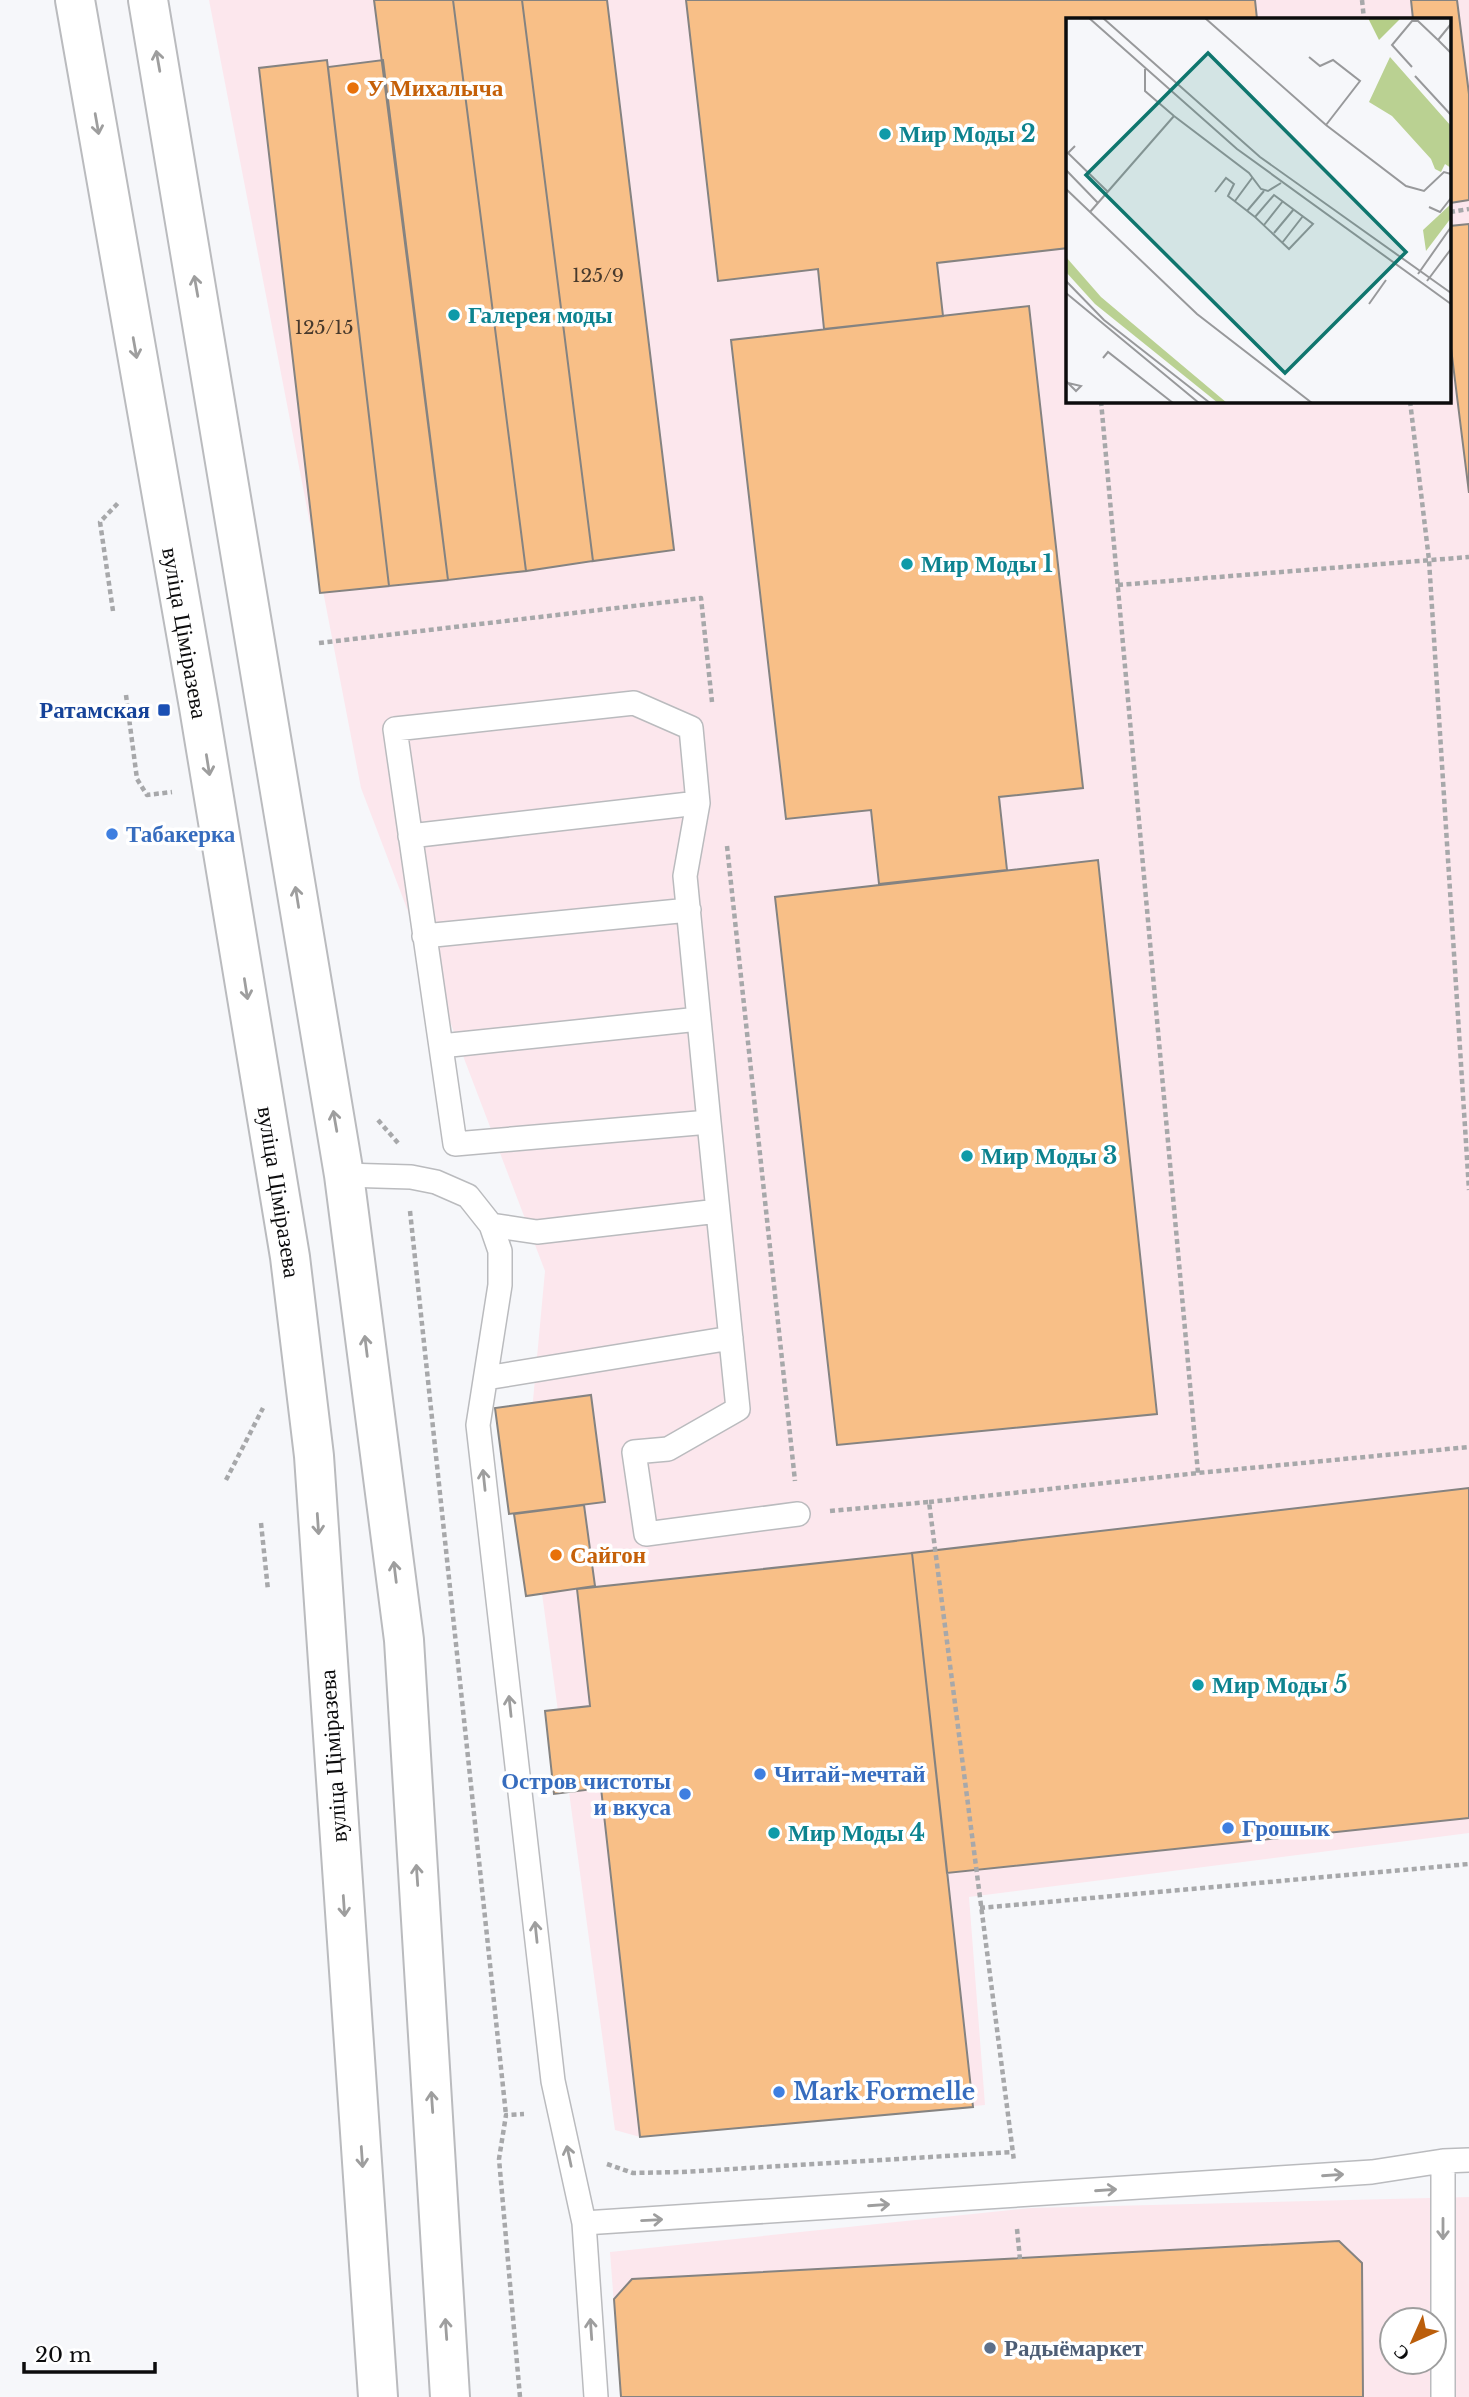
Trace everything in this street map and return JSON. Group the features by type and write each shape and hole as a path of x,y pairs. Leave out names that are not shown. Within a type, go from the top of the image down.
{"main road":[{"name":"вуліца Ціміразева","path":"75,0 201,720 290,1257 314,1456 379,2397"},
{"path":"148,0 344,1175 404,1640 450,2397"}],"lane":[{"path":"709,1122 454,1143 395,729 634,703 691,728 698,803 685,876 738,1409 668,1450 634,1452 646,1534 798,1514"},
{"path":"410,836 698,803"},
{"path":"424,936 688,910"},
{"path":"441,1046 699,1019"},
{"path":"344,1175 411,1177 436,1182 468,1196 491,1225 500,1251 500,1285 478,1424 553,2081 584,2223 596,2397"},
{"path":"491,1225 537,1231 718,1211"},
{"path":"486,1378 731,1338"},
{"path":"584,2223 1372,2172 1443,2161 1469,2160"},
{"path":"1443,2161 1443,2397"}],"path":[{"path":"1362,0 1364,18"},
{"path":"1101,402 1198,1473"},
{"path":"1410,402 1429,560 1469,1189"},
{"path":"100,522 113,611"},
{"path":"1118,584 1469,557"},
{"path":"319,643 701,598 713,709"},
{"path":"126,695 137,779 147,795 176,791"},
{"path":"726,834 798,1514 1469,1447"},
{"path":"226,1480 263,1408"},
{"path":"929,1502 1013,2152"},
{"path":"261,1523 268,1590"},
{"path":"980,1908 1469,1864"},
{"path":"1017,2236 1020,2259"}],"shaded area":[{"path":"209,0 1469,0 1469,1833 969,1897 985,2105 640,2137 615,2130 526,1476 545,1271 361,788"},
{"name":"Радыёмаркет","path":"1469,2197 1469,2397 621,2397 610,2252 1031,2208"}],"building":[{"name":"Галерея моды","path":"374,0 453,0 526,571 448,580"},
{"path":"453,0 522,0 593,561 526,571"},
{"path":"522,0 607,0 674,550 593,561"},
{"name":"Мир Моды 2","path":"686,0 1255,0 1257,18 1066,18 1066,248 937,263 943,316 824,329 818,269 718,281"},
{"path":"1411,0 1457,0 1469,94 1469,200 1452,203 1452,18 1413,18"},
{"path":"327,60 389,586 320,593 259,68"},
{"path":"383,60 448,580 389,586 328,67"},
{"path":"1469,224 1469,493 1452,356 1452,226"},
{"name":"Мир Моды 1","path":"1029,306 1083,788 999,797 1007,870 879,884 871,810 786,819 731,340"},
{"name":"Мир Моды 3","path":"1098,860 1157,1414 837,1445 775,897"},
{"path":"591,1395 605,1502 509,1514 495,1408"},
{"name":"Мир Моды 5","path":"1469,1488 1469,1818 947,1873 912,1553"},
{"path":"584,1505 595,1586 526,1596 514,1514"},
{"name":"Мир Моды 4","path":"912,1553 973,2107 640,2137 601,1788 554,1794 545,1711 590,1706 577,1589"},
{"name":"Радыёмаркет","path":"1339,2241 1362,2263 1363,2397 621,2397 614,2299 632,2279"}],"place":[{"name":"У Михалыча","path":"353,88"},
{"name":"Мир Моды 2","path":"885,134"},
{"name":"Галерея моды","path":"454,315"},
{"name":"Мир Моды 1","path":"907,564"},
{"name":"Ратамская","path":"164,710"},
{"name":"Табакерка","path":"112,834"},
{"name":"Мир Моды 3","path":"967,1156"},
{"name":"Сайгон","path":"556,1555"},
{"name":"Мир Моды 5","path":"1198,1685"},
{"name":"Читай-мечтай","path":"760,1774"},
{"name":"Остров чистоты и вкуса","path":"685,1794"},
{"name":"Грошык","path":"1228,1828"},
{"name":"Мир Моды 4","path":"774,1833"},
{"name":"Mark Formelle","path":"779,2092"},
{"name":"Радыёмаркет","path":"990,2348"}]}
